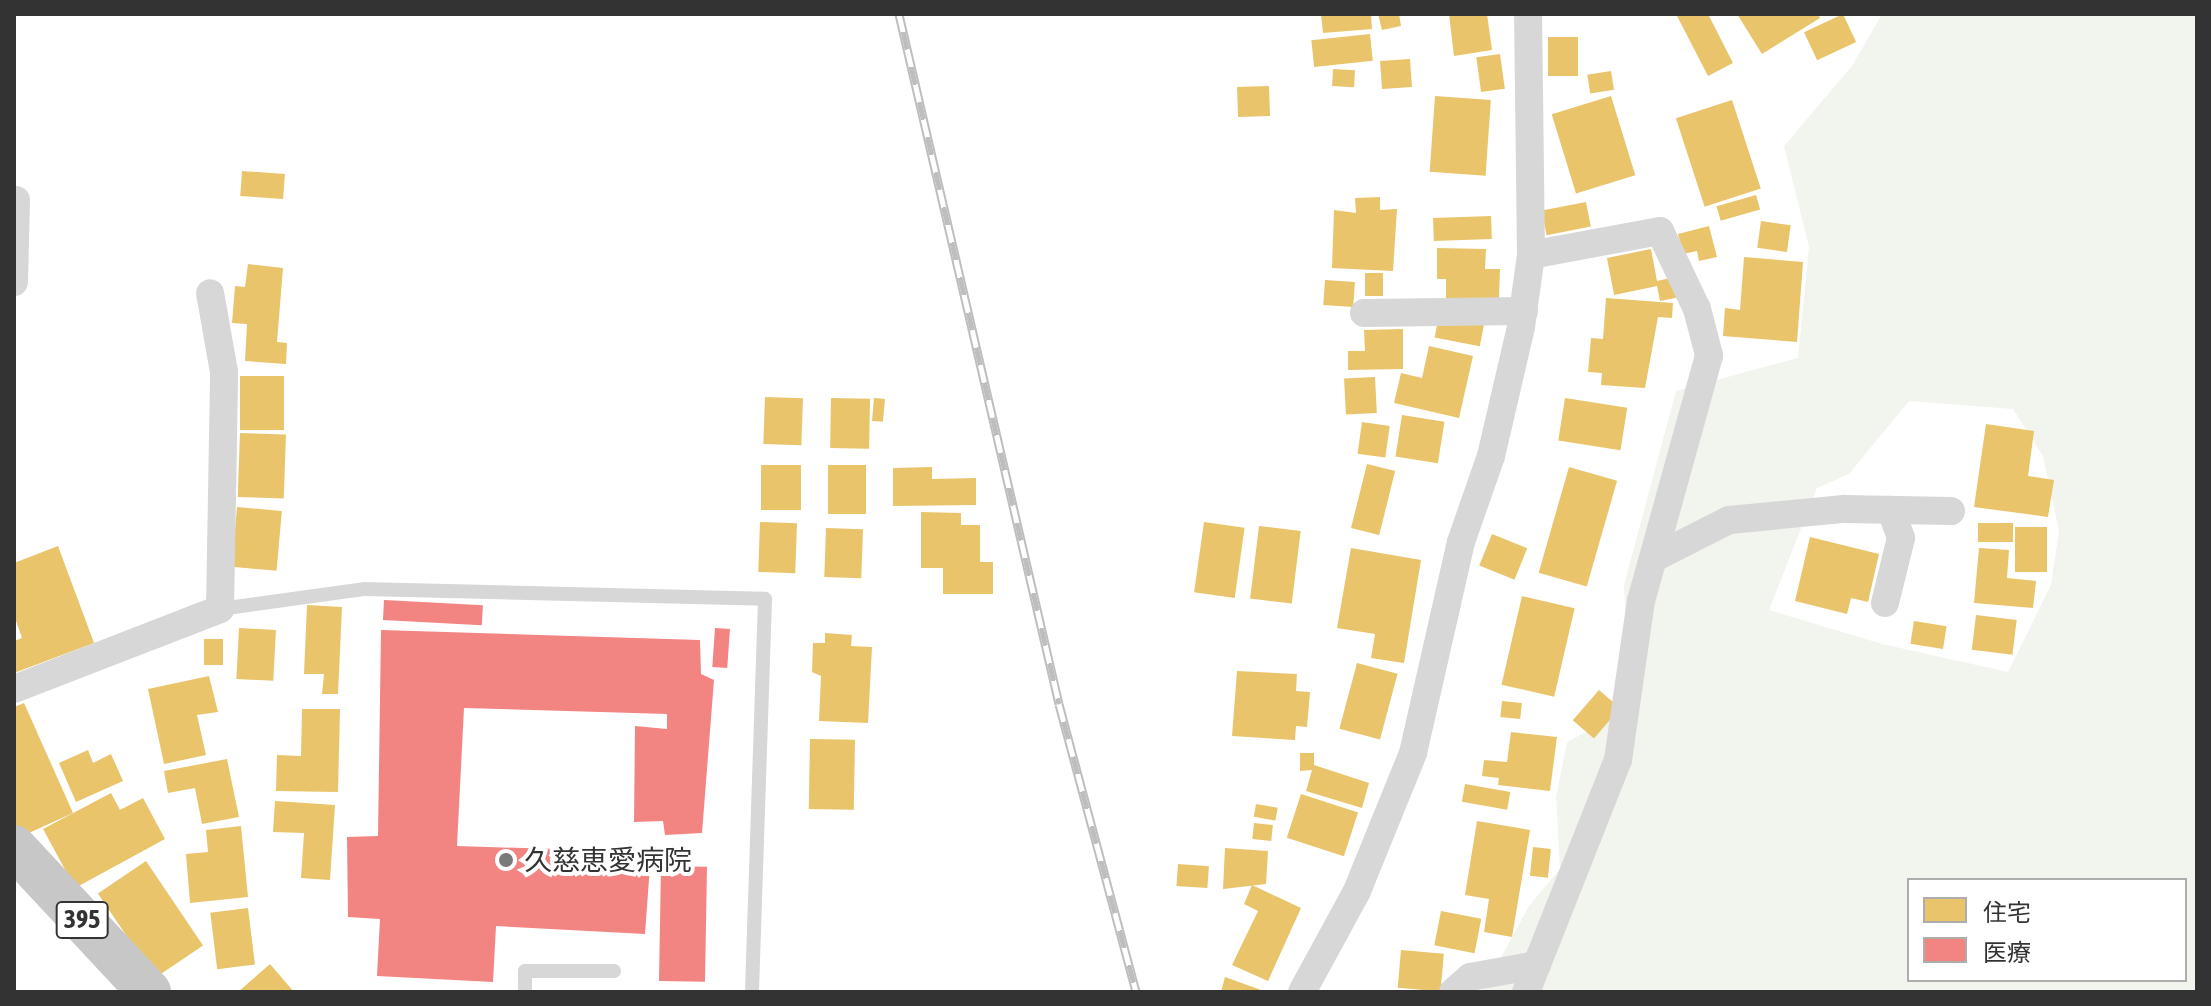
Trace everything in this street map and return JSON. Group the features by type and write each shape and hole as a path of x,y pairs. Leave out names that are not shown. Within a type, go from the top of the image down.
{"highway":[{"name":"395","path":"14,847 149,992"}],"street":[{"path":"1302,992 1357,891 1413,753 1461,542 1491,456 1524,311 1531,255 1528,14"},
{"path":"14,282 16,200"},
{"path":"1526,992 1618,760 1641,601 1709,355 1697,309 1660,231 1531,255"},
{"path":"14,689 220,609 224,372 210,293"},
{"path":"1364,313 1524,311"},
{"path":"1654,558 1729,520 1891,510 1951,511"},
{"path":"1885,603 1901,538 1891,510"},
{"path":"1453,992 1470,977 1537,965"}],"lane":[{"path":"220,609 364,589 765,599 752,992"},
{"path":"525,992 525,971 614,971"}],"shaded area":[{"path":"1882,14 2197,14 2197,992 1482,992 1529,906 1560,869 1556,797 1567,742 1630,709 1624,585 1676,391 1798,358 1809,247 1784,146 1852,66","holes":["1909,401 2013,409 2043,456 2059,531 2051,585 2008,672 1882,644 1769,610 1817,488 1849,474"]}],"building: 住宅":[{"path":"1321,14 1371,14 1372,29 1323,33"},
{"path":"1378,14 1399,14 1401,26 1382,30"},
{"path":"1449,14 1487,14 1492,50 1454,56"},
{"path":"1676,14 1708,14 1733,63 1708,76"},
{"path":"1737,14 1818,14 1820,18 1762,54"},
{"path":"1843,14 1856,42 1817,60 1804,32"},
{"path":"1370,34 1373,61 1314,67 1311,40"},
{"path":"1548,37 1578,37 1578,76 1548,76"},
{"path":"1500,54 1505,89 1481,92 1476,57"},
{"path":"1410,59 1412,87 1382,89 1380,61"},
{"path":"1333,69 1355,70 1354,87 1332,86"},
{"path":"1611,71 1614,90 1590,94 1587,75"},
{"path":"1269,86 1270,116 1238,117 1237,87"},
{"path":"1435,96 1491,100 1486,176 1430,172"},
{"path":"1611,96 1635,175 1576,194 1552,114"},
{"path":"1732,100 1761,188 1705,207 1676,118"},
{"path":"242,171 285,174 283,199 240,196"},
{"path":"1756,195 1760,209 1721,221 1717,206"},
{"path":"1380,197 1380,210 1397,209 1393,271 1332,268 1334,210 1356,213 1355,198"},
{"path":"1586,202 1591,227 1547,235 1542,211"},
{"path":"1491,216 1492,239 1434,241 1433,218"},
{"path":"1761,221 1791,225 1787,252 1757,248"},
{"path":"1709,226 1717,257 1699,261 1697,251 1683,254 1678,234"},
{"path":"1437,248 1486,249 1485,269 1500,269 1499,299 1446,298 1446,279 1437,279"},
{"path":"1651,249 1657,281 1675,277 1680,297 1660,301 1657,286 1614,295 1607,258"},
{"path":"1744,257 1803,262 1797,342 1723,336 1725,308 1740,310"},
{"path":"248,264 283,268 277,342 287,343 286,364 245,361 247,324 232,323 235,286 245,287"},
{"path":"1365,273 1383,273 1383,296 1365,296"},
{"path":"1325,280 1355,282 1353,307 1323,305"},
{"path":"1606,298 1673,303 1672,318 1658,317 1645,388 1601,385 1602,373 1588,372 1591,338 1603,339"},
{"path":"1439,315 1484,324 1480,346 1435,338"},
{"path":"1403,329 1403,369 1348,370 1348,351 1365,351 1364,330"},
{"path":"1429,346 1473,356 1459,418 1394,403 1401,373 1422,378"},
{"path":"240,376 284,376 284,430 240,430"},
{"path":"1375,377 1377,413 1346,415 1344,379"},
{"path":"765,397 803,398 801,445 763,444"},
{"path":"831,398 870,399 869,449 830,448"},
{"path":"874,398 885,399 883,422 872,421"},
{"path":"1565,398 1627,408 1620,450 1558,440"},
{"path":"1402,415 1444,422 1438,463 1395,456"},
{"path":"1362,422 1390,426 1385,458 1358,454"},
{"path":"1986,424 2034,431 2028,476 2054,480 2048,517 1974,507"},
{"path":"240,433 286,435 284,499 238,497"},
{"path":"1367,464 1395,471 1379,535 1351,528"},
{"path":"761,465 801,465 801,510 761,510"},
{"path":"828,465 866,465 866,514 828,514"},
{"path":"932,467 932,479 976,478 976,505 893,506 893,468"},
{"path":"1569,467 1617,481 1587,587 1539,573"},
{"path":"237,507 282,511 277,571 232,567"},
{"path":"921,512 961,513 961,525 980,525 980,562 993,562 993,594 943,594 943,568 921,568"},
{"path":"760,522 797,523 795,573 758,572"},
{"path":"1204,522 1245,528 1235,598 1194,592"},
{"path":"1978,523 2013,523 2013,542 1978,542"},
{"path":"1259,526 1301,531 1292,604 1250,598"},
{"path":"2015,527 2047,527 2047,572 2015,572"},
{"path":"826,528 863,529 861,578 824,577"},
{"path":"1492,534 1527,548 1514,580 1479,566"},
{"path":"1810,537 1879,554 1868,602 1851,598 1847,614 1795,601"},
{"path":"58,546 94,643 14,673 14,641 22,638 14,615 14,563"},
{"path":"1351,548 1421,560 1404,663 1371,658 1375,634 1337,628"},
{"path":"1979,548 2009,550 2007,578 2036,581 2033,608 1974,603"},
{"path":"1522,596 1575,608 1554,697 1502,685"},
{"path":"307,605 342,607 338,694 322,694 324,674 304,674"},
{"path":"1976,615 2017,620 2012,655 1972,650"},
{"path":"1914,621 1947,626 1943,649 1910,644"},
{"path":"239,628 276,630 273,681 236,679"},
{"path":"825,633 852,635 851,646 872,647 868,723 819,721 821,676 812,672 813,643 825,643"},
{"path":"204,639 223,639 223,665 204,665"},
{"path":"1357,663 1398,674 1380,740 1339,729"},
{"path":"1237,671 1297,674 1296,691 1310,692 1307,727 1296,726 1295,740 1232,736"},
{"path":"209,676 218,712 197,715 206,755 164,764 148,689"},
{"path":"1599,690 1620,708 1594,739 1573,720"},
{"path":"1502,701 1522,703 1520,719 1500,717"},
{"path":"24,703 73,813 20,837 14,824 14,707"},
{"path":"302,709 340,709 338,792 276,791 277,755 301,756"},
{"path":"1511,732 1557,737 1550,791 1498,785 1499,778 1482,776 1484,760 1507,762"},
{"path":"810,739 855,740 854,810 809,809"},
{"path":"88,750 93,763 111,754 123,781 76,802 59,763"},
{"path":"1300,753 1314,753 1314,765 1369,783 1362,808 1306,791 1312,770 1300,771"},
{"path":"227,759 239,817 202,824 195,788 168,793 164,771"},
{"path":"1465,784 1510,792 1507,810 1462,802"},
{"path":"111,793 120,810 143,798 165,839 75,888 43,829"},
{"path":"1301,794 1358,813 1344,856 1287,838"},
{"path":"275,801 335,805 330,880 301,878 304,833 273,832"},
{"path":"1256,804 1278,808 1275,821 1254,817"},
{"path":"1477,821 1530,830 1512,937 1484,932 1489,899 1465,895"},
{"path":"1254,823 1273,825 1271,841 1252,839"},
{"path":"241,826 248,897 190,903 186,854 208,852 206,830"},
{"path":"1533,847 1551,849 1548,878 1530,876"},
{"path":"1225,848 1268,851 1266,884 1223,889"},
{"path":"146,861 203,946 155,978 98,893"},
{"path":"1178,864 1209,866 1207,888 1176,886"},
{"path":"1252,885 1301,908 1268,981 1232,965 1258,911 1244,904"},
{"path":"248,908 255,965 217,969 210,913"},
{"path":"1441,911 1481,919 1475,953 1434,945"},
{"path":"1401,950 1444,954 1441,992 1398,988"},
{"path":"270,964 294,992 238,992"},
{"path":"1225,977 1261,990 1221,992"}],"building: 医療":[{"path":"384,600 483,605 482,625 383,620"},
{"path":"715,628 730,629 727,668 712,667"},
{"path":"381,630 700,640 701,674 714,680 702,833 665,835 663,821 634,822 635,726 667,729 667,714 464,708 457,846 651,852 645,934 496,926 493,982 377,976 380,919 348,917 347,837 378,836"},
{"path":"661,866 707,867 705,982 659,981"}],"railway":[{"path":"899,14 1059,704 1136,992"}],"place":[{"name":"久慈恵愛病院","path":"506,860"}]}
